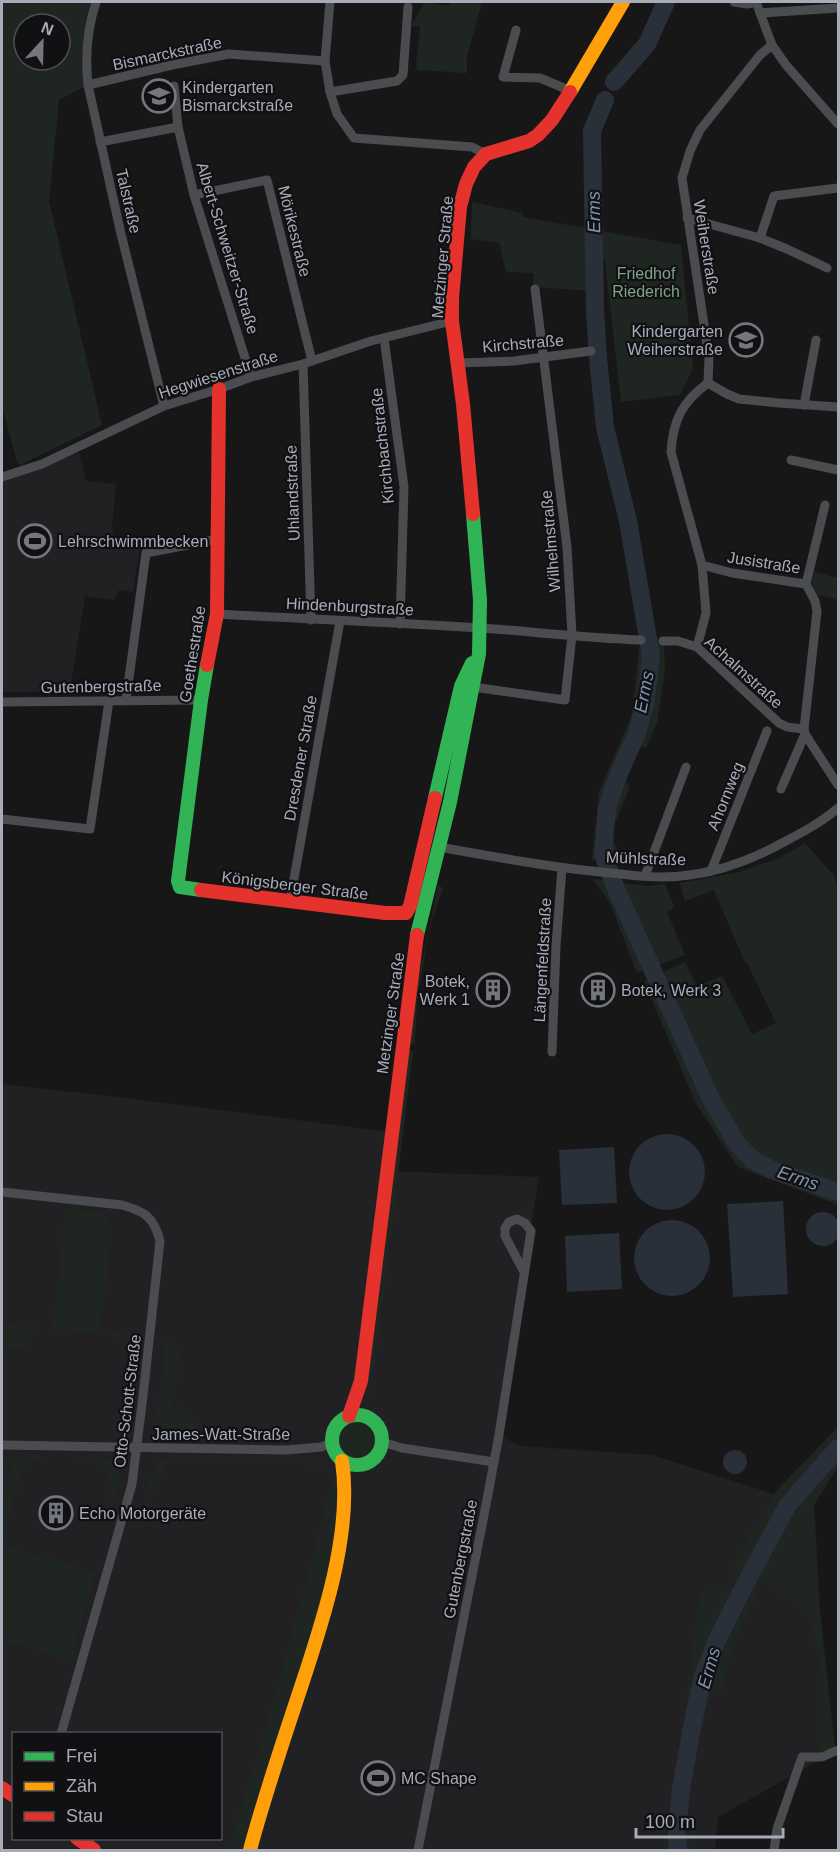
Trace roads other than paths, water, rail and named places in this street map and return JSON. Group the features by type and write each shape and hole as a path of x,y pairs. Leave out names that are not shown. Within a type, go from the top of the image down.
{"street":[{"name":"Talstraße","path":"96,2 88,29 87,86 164,406"},
{"path":"330,2 325,61 330,92 337,114 354,138 471,147 486,154 530,141 548,124 571,91 623,2"},
{"path":"734,2 747,4 756,2 772,45 786,65 838,124"},
{"path":"330,92 397,81 403,75 408,7"},
{"path":"760,12 838,9"},
{"path":"516,30 503,77 540,78 571,91"},
{"name":"Weiherstraße","path":"708,383 709,358 687,218 682,178 684,166 696,138 760,55 772,45"},
{"name":"Bismarckstraße","path":"87,86 229,54 325,61"},
{"name":"Albert-Schweitzer-Straße","path":"174,86 178,127 194,195 251,377"},
{"path":"100,142 178,127"},
{"name":"Metzinger Straße","path":"349,1416 361,1382 418,931 439,847 479,654 480,628 473,512 452,321 452,298 460,207 473,168 486,154"},
{"name":"Mörikestraße","path":"194,195 267,180 307,363"},
{"path":"760,238 774,195 838,188"},
{"path":"687,218 760,238 827,268"},
{"name":"Wilhelmstraße","path":"473,687 565,700 572,635 567,547 535,289"},
{"name":"Hegwiesenstraße","path":"2,477 42,464 164,406 251,377 307,363 384,338 452,321"},
{"name":"Kirchbachstraße","path":"384,338 404,487 400,624"},
{"path":"804,405 816,340"},
{"name":"Kirchstraße","path":"458,363 545,358 591,351"},
{"name":"Uhlandstraße","path":"307,363 311,620"},
{"path":"708,383 739,399 838,406"},
{"name":"Jusistraße","path":"708,383 686,401 681,410 672,435 671,452 702,565 732,573 806,584 815,601 817,611 804,732 781,789"},
{"name":"Goethestraße","path":"180,887 178,880 201,700 217,614 219,389"},
{"path":"791,460 838,470"},
{"path":"806,584 825,505"},
{"path":"126,700 146,553 218,539"},
{"path":"697,647 706,613 702,565"},
{"name":"Hindenburgstraße","path":"217,614 480,628 641,640"},
{"name":"Dresdener Straße","path":"290,901 340,621"},
{"name":"Achalmstraße","path":"663,641 678,641 697,647 779,723 804,732"},
{"name":"Metzinger Straße","path":"406,913 410,906 461,686 479,654"},
{"name":"Gutenbergstraße","path":"2,702 201,700"},
{"path":"2,819 90,829 109,701"},
{"name":"Ahornweg","path":"711,871 767,731"},
{"path":"804,732 838,785"},
{"path":"645,876 686,767"},
{"name":"Mühlstraße","path":"439,847 562,868 671,877 711,871 762,854 805,831 838,808"},
{"name":"Längenfeldstraße","path":"552,1052 562,868"},
{"name":"Königsberger Straße","path":"180,887 392,914 406,913"},
{"name":"Otto-Schott-Straße","path":"2,1192 122,1205 144,1213 151,1219 160,1241 132,1484 62,1732"},
{"name":"Gutenbergstraße","path":"418,1851 494,1462 531,1231 525,1223 517,1219 509,1222 505,1228 505,1236 524,1272"},
{"name":"Metzinger Straße","path":"361,1382 367,1417"},
{"path":"349,1416 367,1417 381,1432 380,1452 373,1461 352,1466 342,1461 335,1453 332,1434 341,1420 349,1416"},
{"path":"382,1442 402,1448 494,1462"},
{"name":"James-Watt-Straße","path":"2,1445 286,1450 319,1448 332,1443"},
{"path":"250,1851 266,1793 325,1608 346,1500 346,1478 342,1461"},
{"path":"346,1500 363,1465"},
{"path":"774,1851 777,1829 802,1757 822,1757 838,1750"},
{"path":"78,1840 94,1851"}],"waterway":[{"name":"Erms","path":"614,82 647,44 666,2"},
{"name":"Erms","path":"605,100 592,131 598,358 605,427 628,521 651,656 646,699 637,733 617,778 607,809 603,854 616,889 710,1097 737,1144 753,1160 772,1170 838,1192"},
{"name":"Erms","path":"678,1850 677,1832 681,1789 693,1722 703,1676 718,1638 788,1505 838,1448"}],"place":[{"name":"Kindergarten Bismarckstraße","path":"159,96"},
{"name":"Kindergarten Weiherstraße","path":"746,340"},
{"name":"Lehrschwimmbecken","path":"35,541"},
{"name":"Botek, Werk 1","path":"493,990"},
{"name":"Botek, Werk 3","path":"598,990"},
{"name":"Echo Motorgeräte","path":"56,1513"},
{"name":"MC Shape","path":"378,1778"}],"park label":[{"name":"Friedhof Riederich","path":"646,282"}]}
